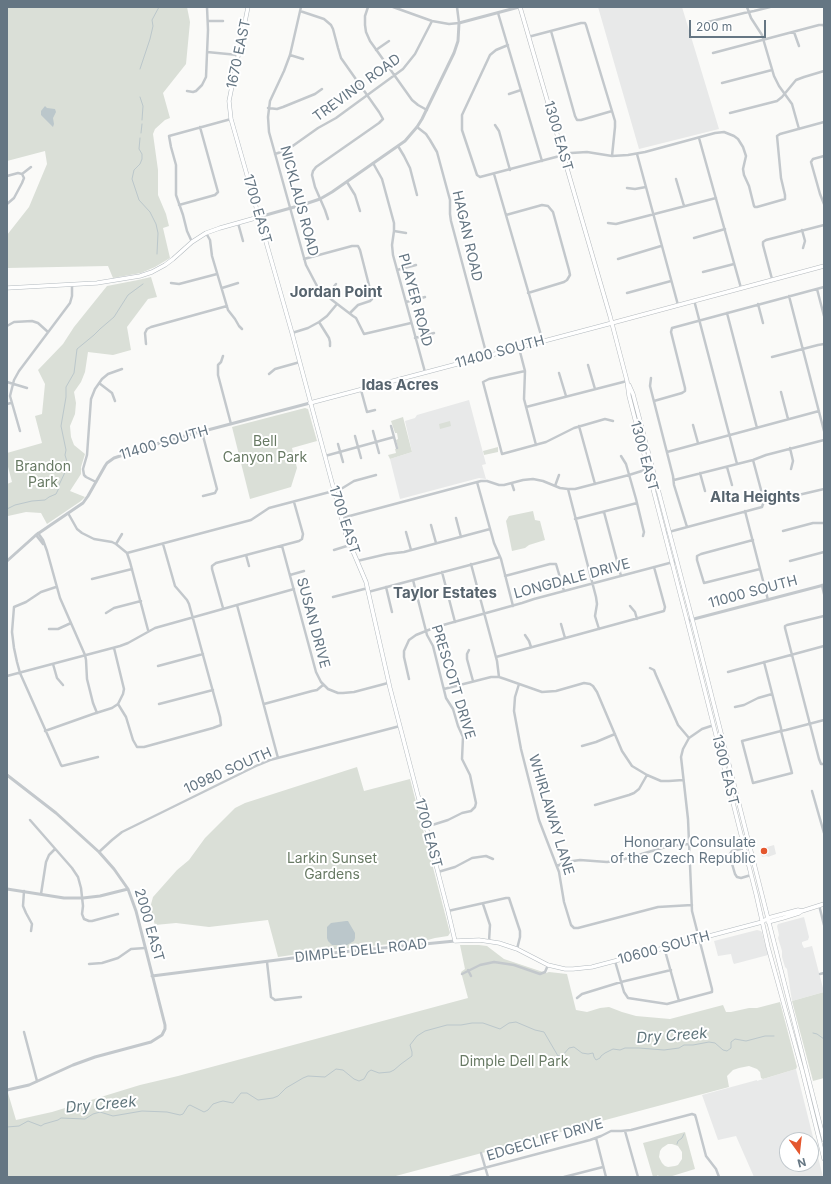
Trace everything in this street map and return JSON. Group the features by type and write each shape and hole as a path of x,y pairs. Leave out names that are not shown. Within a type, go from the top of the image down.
{"main road":[{"name":"1670 EAST","path":"229,101 248,7"},
{"name":"1300 EAST","path":"519,7 564,154 612,323 664,533 692,620 824,1140"},
{"name":"1700 EAST","path":"229,101 231,119 292,333 342,518 350,545 364,575 388,683 455,941"},
{"path":"7,288 104,282 147,274 169,263 192,242 206,233 259,217"},
{"name":"11400 SOUTH","path":"310,403 824,266"},
{"name":"1300 EAST","path":"627,381 633,394 669,532 687,621 762,922 824,1156"},
{"path":"714,726 717,727 725,749"},
{"name":"10600 SOUTH","path":"565,969 587,968 799,913 824,904"},
{"name":"DIMPLE DELL ROAD","path":"455,941 489,941 517,949 548,965 565,969"}],"street":[{"path":"187,91 196,91 204,81 206,73 208,21 207,7"},
{"name":"NICKLAUS ROAD","path":"301,7 290,55 268,108 268,127 304,259 315,284 327,296 356,318 364,334 411,322"},
{"path":"368,7 365,19 365,28 369,38 412,100 427,110"},
{"path":"393,7 401,8 432,21 445,24 458,23 519,7"},
{"path":"259,217 320,199 373,164 398,146 411,134 427,110 456,48 459,35 457,7"},
{"path":"747,7 751,18 760,30 764,40 776,81 792,104 799,129"},
{"path":"704,23 770,7"},
{"path":"300,11 324,19 331,25 341,58 379,112 382,119 379,123 314,169 312,178 328,219"},
{"path":"498,12 542,161"},
{"path":"208,21 223,21"},
{"name":"TREVINO ROAD","path":"275,154 287,150 318,128 336,118 403,69 412,60 432,21"},
{"path":"528,37 585,23 612,111 615,127 612,156"},
{"path":"713,53 819,25 824,26"},
{"path":"550,31 577,120 582,120 612,111"},
{"path":"794,32 798,46"},
{"path":"376,50 389,41"},
{"path":"508,45 496,50 490,55 462,115 462,130 478,177 510,170 564,154 586,152 612,156 624,156 724,132 734,136 743,146 746,156 743,168 744,175 755,208 785,199 776,138 778,135 824,122"},
{"path":"207,52 238,55"},
{"path":"290,55 303,59"},
{"path":"722,83 772,70"},
{"path":"730,113 777,101 785,94 793,83 800,78 824,71"},
{"path":"268,108 277,109 283,107 319,92 322,89"},
{"path":"509,94 521,90"},
{"path":"192,242 176,195 176,165 169,136 231,119"},
{"path":"495,125 499,131 510,170"},
{"path":"179,205 215,196 218,192 200,127"},
{"name":"HAGAN ROAD","path":"417,127 426,134 437,152 450,200 451,222 487,357"},
{"path":"699,138 741,288"},
{"path":"398,146 410,168 417,195"},
{"path":"637,154 678,305"},
{"path":"824,156 812,160 824,204"},
{"name":"PLAYER ROAD","path":"373,164 384,185 394,223 392,250 425,372"},
{"path":"7,176 18,173 22,174 31,167"},
{"path":"7,204 14,198 22,183 24,178 22,174"},
{"path":"494,174 543,342"},
{"path":"676,179 684,206"},
{"path":"347,182 355,195 360,211"},
{"path":"627,188 636,189 646,187"},
{"path":"608,223 616,224 716,198"},
{"path":"506,215 545,205 551,210 555,220 570,275 567,280 562,283 528,293"},
{"path":"238,223 243,241"},
{"path":"772,280 763,242 824,225"},
{"path":"694,238 724,229"},
{"path":"802,230 805,240 803,248"},
{"path":"394,231 406,233"},
{"path":"206,233 210,240 212,256 228,310 238,326 242,329"},
{"path":"304,259 352,246 358,246 372,299 358,305 350,313"},
{"path":"618,259 661,246"},
{"path":"703,272 734,264"},
{"path":"397,270 416,265"},
{"path":"171,283 179,284 218,274"},
{"path":"627,293 671,281"},
{"path":"222,288 238,283"},
{"path":"20,431 11,403 10,393 13,384 19,371 70,303 72,296 72,284"},
{"path":"327,296 336,284"},
{"path":"654,401 682,394 685,391 671,331 674,327 824,287"},
{"path":"817,289 824,316"},
{"path":"789,296 824,431"},
{"path":"406,302 424,297"},
{"path":"694,300 737,464"},
{"path":"292,333 308,328 319,322 331,312 337,304"},
{"path":"758,304 763,323"},
{"path":"146,344 145,333 151,326 227,306"},
{"path":"727,313 757,428"},
{"path":"7,326 14,322 32,321 38,323 48,332"},
{"path":"319,322 329,338 330,346"},
{"path":"415,338 434,334"},
{"path":"772,357 824,344"},
{"path":"518,348 524,371 524,395 526,407 536,445"},
{"path":"223,356 218,365 218,375 231,424"},
{"path":"269,374 275,369 300,362"},
{"path":"588,365 595,389"},
{"path":"96,482 84,475 83,469 87,456 91,399 99,382 108,374 122,369"},
{"path":"524,371 489,379 483,382 502,454 546,442 570,429 580,426 605,419 613,421"},
{"path":"559,373 566,396"},
{"path":"651,378 649,382 680,507 687,527"},
{"path":"526,407 627,381"},
{"path":"7,382 27,388"},
{"path":"99,382 112,393 115,401"},
{"path":"361,390 367,412 375,410"},
{"path":"781,392 788,419"},
{"path":"7,404 11,403"},
{"name":"11400 SOUTH","path":"7,561 37,534 86,500 107,463 114,458 166,441 310,403"},
{"path":"667,452 819,411"},
{"path":"693,425 698,443"},
{"path":"391,426 397,448"},
{"path":"580,426 595,484"},
{"path":"202,431 217,489 215,493 203,496"},
{"path":"373,431 379,453"},
{"path":"355,436 361,458"},
{"path":"325,456 394,437"},
{"path":"674,480 753,460 766,454 824,440"},
{"path":"338,444 343,462"},
{"path":"790,448 793,461 791,469"},
{"path":"621,456 626,464 637,503 644,532 642,536"},
{"path":"664,533 762,507 764,503 753,460"},
{"path":"727,467 732,485"},
{"path":"342,518 477,482 487,481 501,485 533,479 568,489 581,488 648,469"},
{"path":"700,473 705,492"},
{"path":"127,553 252,520 269,508 335,491 354,481 376,475"},
{"path":"555,486 560,475"},
{"path":"477,482 513,606"},
{"path":"512,484 514,490"},
{"path":"568,489 597,600 596,616 599,629"},
{"path":"794,496 824,489"},
{"path":"223,608 212,566 216,563 282,546 302,539 303,534 294,502"},
{"path":"575,519 637,503"},
{"path":"745,511 768,600"},
{"path":"604,512 621,576"},
{"path":"68,513 77,528 87,536 94,539 112,542 127,553 148,630"},
{"path":"456,518 461,537"},
{"path":"783,531 813,523 824,523"},
{"path":"431,525 436,543"},
{"path":"358,561 387,554 404,552 490,529"},
{"path":"406,532 411,550"},
{"path":"37,534 43,541 47,551 60,598 85,655 87,680 97,713"},
{"path":"116,544 122,534"},
{"path":"753,540 697,556 702,579 704,583 760,569"},
{"path":"118,704 126,717 133,740 137,747 144,747 221,725 213,690 187,600 178,590 173,581 163,544"},
{"path":"334,550 350,545"},
{"name":"SUSAN DRIVE","path":"282,546 316,672 323,685 333,691 343,693 354,692 388,683"},
{"path":"790,561 824,552"},
{"path":"246,555 250,566"},
{"path":"333,597 386,587 500,557"},
{"name":"LONGDALE DRIVE","path":"409,679 404,657 405,648 412,637 426,630 534,599 674,562"},
{"path":"471,564 496,657 499,677"},
{"path":"505,576 550,564 556,564 564,591"},
{"path":"496,657 665,611 654,567"},
{"path":"92,579 132,569"},
{"path":"290,575 304,571"},
{"path":"442,572 455,622"},
{"name":"PRESCOTT DRIVE","path":"413,580 426,630 433,646 447,701 453,709 463,737 462,759 470,775 476,803 475,807 471,811 426,827"},
{"path":"823,585 824,594"},
{"name":"11000 SOUTH","path":"687,621 823,585"},
{"path":"56,587 41,592 26,602 14,607 12,628 13,642 20,673 59,763 62,766 98,757"},
{"path":"386,587 392,612"},
{"path":"7,676 114,648 128,643 148,630 223,608 294,590"},
{"path":"106,613 114,608 141,601"},
{"path":"238,604 278,758"},
{"path":"630,606 635,612 637,619"},
{"path":"823,764 819,760 785,626 824,616"},
{"path":"49,628 58,629 71,623"},
{"path":"561,624 565,638"},
{"path":"525,635 531,648"},
{"path":"728,672 824,646"},
{"path":"45,731 112,708 118,704 124,694 124,689 114,648"},
{"path":"468,650 467,659 473,681"},
{"path":"158,666 203,654"},
{"path":"764,662 781,731 792,773 753,783 742,741 781,731 810,724 824,720"},
{"path":"53,664 57,678 63,685"},
{"path":"650,668 654,670 656,674 678,725 689,738"},
{"path":"444,689 486,678 499,677 537,691 546,692 582,684 590,684 598,692 622,752 628,761 637,770 661,781 683,780"},
{"name":"WHIRLAWAY LANE","path":"519,684 515,697 514,710 521,749 539,820 557,866 564,902 569,920 574,928 658,907 692,905"},
{"path":"264,704 317,690 323,685"},
{"path":"159,704 213,690"},
{"path":"735,707 772,694"},
{"name":"10980 SOUTH","path":"99,852 122,832 258,765 278,758 400,726"},
{"path":"615,960 624,992 628,998 667,1004 712,992 693,917 687,812 681,753 689,738 702,729 714,726"},
{"path":"582,746 615,734"},
{"name":"2000 EAST","path":"7,775 56,813 99,852 114,869 128,889 134,906 165,1025 162,1036 156,1039 95,1057 73,1065 37,1082"},
{"path":"595,805 634,793 639,789 647,775"},
{"path":"812,791 824,833"},
{"path":"30,820 76,873 81,885 83,898 82,917 86,920 92,921 118,914"},
{"path":"557,866 566,862 580,860 607,862 621,860 669,846 689,844"},
{"path":"744,848 730,854 735,875 739,878 751,875"},
{"path":"41,894 47,859 55,849"},
{"path":"438,872 479,857 486,856 493,859"},
{"path":"7,889 64,898 83,898 100,896 128,889"},
{"path":"24,891 23,906 32,924 31,931"},
{"path":"448,912 510,898 520,931 517,949"},
{"path":"483,904 490,925 489,941"},
{"path":"819,905 824,925"},
{"name":"DIMPLE DELL ROAD","path":"152,976 332,953 455,941"},
{"path":"664,947 679,1001"},
{"path":"89,964 118,958 131,949 145,948"},
{"path":"267,962 271,997 275,1000 301,997"},
{"path":"462,974 480,965 494,962 514,965 540,974 545,972 548,965"},
{"path":"468,970 471,976"},
{"path":"577,998 585,993 621,982 671,970"},
{"path":"820,974 824,973"},
{"path":"7,1090 37,1082 24,1032"},
{"name":"EDGECLIFF DRIVE","path":"450,1177 596,1138 611,1131 626,1131 693,1114 696,1118 706,1156 716,1169 719,1177"},
{"path":"626,1131 638,1177"},
{"path":"596,1138 606,1177"},
{"path":"481,1153 488,1177"},
{"path":"564,1177 603,1167"}],"shaded area":[{"path":"598,7 682,7 719,129 639,149"},
{"path":"45,106 47,108 55,109 56,112 53,118 53,127 41,115 41,111"},
{"path":"469,400 486,464 482,465 486,479 479,478 400,499 390,459 412,452 405,421 415,418 417,415"},
{"path":"774,845 776,854 768,857 762,857 760,849"},
{"path":"804,917 809,937 808,940 802,942 802,944 804,948 812,946 824,992 792,1001 787,969 782,957 782,951 778,938 779,935 777,926 778,924"},
{"path":"348,921 355,933 354,941 347,945 332,945 327,938 327,927 331,923"},
{"path":"757,930 761,931 762,933 768,955 734,964 731,954 718,956 714,941"},
{"path":"796,1069 812,1132 779,1132 779,1172 819,1172 819,1161 823,1177 754,1177 736,1136 718,1140 702,1095"}],"green space":[{"path":"7,7 187,7 190,22 186,64 163,93 170,118 165,120 155,129 153,134 158,170 158,195 169,226 163,228 170,258 141,273 113,278 108,266 7,268 7,235 29,207 47,164 45,151 7,161"},
{"name":"Brandon Park","path":"151,277 157,297 148,299 127,327 131,350 113,355 88,352 85,372 81,382 74,392 76,403 75,414 70,426 71,437 74,445 85,454 81,467 81,474 70,491 85,497 47,524 41,513 26,512 8,516 7,523 7,484 12,482 7,463 7,453 42,443 35,416 42,414 45,384 38,370 63,344 74,327 107,286"},
{"name":"Bell Canyon Park","path":"305,408 308,409 317,441 292,448 297,468 291,487 250,499 232,427"},
{"path":"403,417 412,452 390,459 388,455 396,453 395,449 398,448 396,440 398,439 397,433 395,433 391,421"},
{"path":"450,421 451,426 440,429 439,424"},
{"path":"498,447 498,452 484,455 483,451"},
{"path":"533,511 535,520 540,521 545,540 529,545 525,548 512,551 506,521 509,516"},
{"name":"Larkin Sunset Gardens","path":"357,767 364,791 410,779 450,933 448,936 424,941 326,950 278,957 268,920 209,927 176,923 155,925 150,908 153,897 177,870 189,860 205,838 235,808 245,803"},
{"name":"Dimple Dell Park","path":"460,945 487,946 504,959 546,973 567,974 576,1010 587,1012 609,1007 636,1016 670,1019 723,1005 726,1012 731,1012 749,1008 757,1008 780,1002 797,1067 796,1069 763,1079 761,1078 760,1072 757,1069 749,1066 739,1068 733,1070 727,1076 729,1087 392,1177 7,1177 7,1093 16,1120 52,1112 140,1085 468,998 461,972 465,969"},
{"path":"824,992 824,1078 813,1081 792,1001"},
{"path":"685,1132 695,1169 669,1177 659,1177 658,1175 657,1177 653,1177 643,1143","holes":["668,1144 678,1146 682,1152 682,1159 678,1165 668,1167 662,1163 659,1157 660,1151"]}],"waterway":[{"path":"140,69 150,39 153,26 152,20 159,7"},
{"path":"140,97 143,106 142,120"},
{"path":"141,133 142,124"},
{"path":"140,138 139,149 142,154 142,159 140,164 134,170 132,179 139,200 150,212 156,224 158,233 157,254"},
{"path":"7,509 15,505 45,500 56,494 68,465 61,426 66,397 66,387 74,373 77,349 114,317 128,295 143,284"},
{"name":"Dry Creek","path":"7,1127 19,1126 28,1121 41,1126 61,1118 85,1119 100,1112 113,1116 142,1111 167,1112 180,1115 183,1114 190,1105 204,1112 213,1104 219,1102 223,1101 233,1103 241,1093 247,1093 258,1100 273,1098 303,1078 308,1076 325,1077 336,1069 343,1070 359,1081 364,1079 371,1070 379,1073 394,1070 412,1056 410,1045 417,1036 425,1031 447,1025 483,1023 500,1029 509,1023 516,1022 544,1032 558,1056 563,1055 569,1048 574,1047 582,1053 593,1053 596,1060 613,1049 620,1050 625,1048 639,1048 664,1050 679,1048 684,1045 709,1042 715,1043 723,1050 727,1051 731,1048 731,1042 735,1039 746,1041 765,1036 774,1036"},
{"name":"Dry Creek","path":"813,1033 824,1039"},
{"path":"677,1144 684,1134"}],"place":[{"name":"Honorary Consulate of the Czech Republic","path":"764,851"}],"district":[{"name":"Jordan Point","path":"336,292"},
{"name":"Idas Acres","path":"400,385"},
{"name":"Alta Heights","path":"755,497"},
{"name":"Taylor Estates","path":"445,593"}]}
